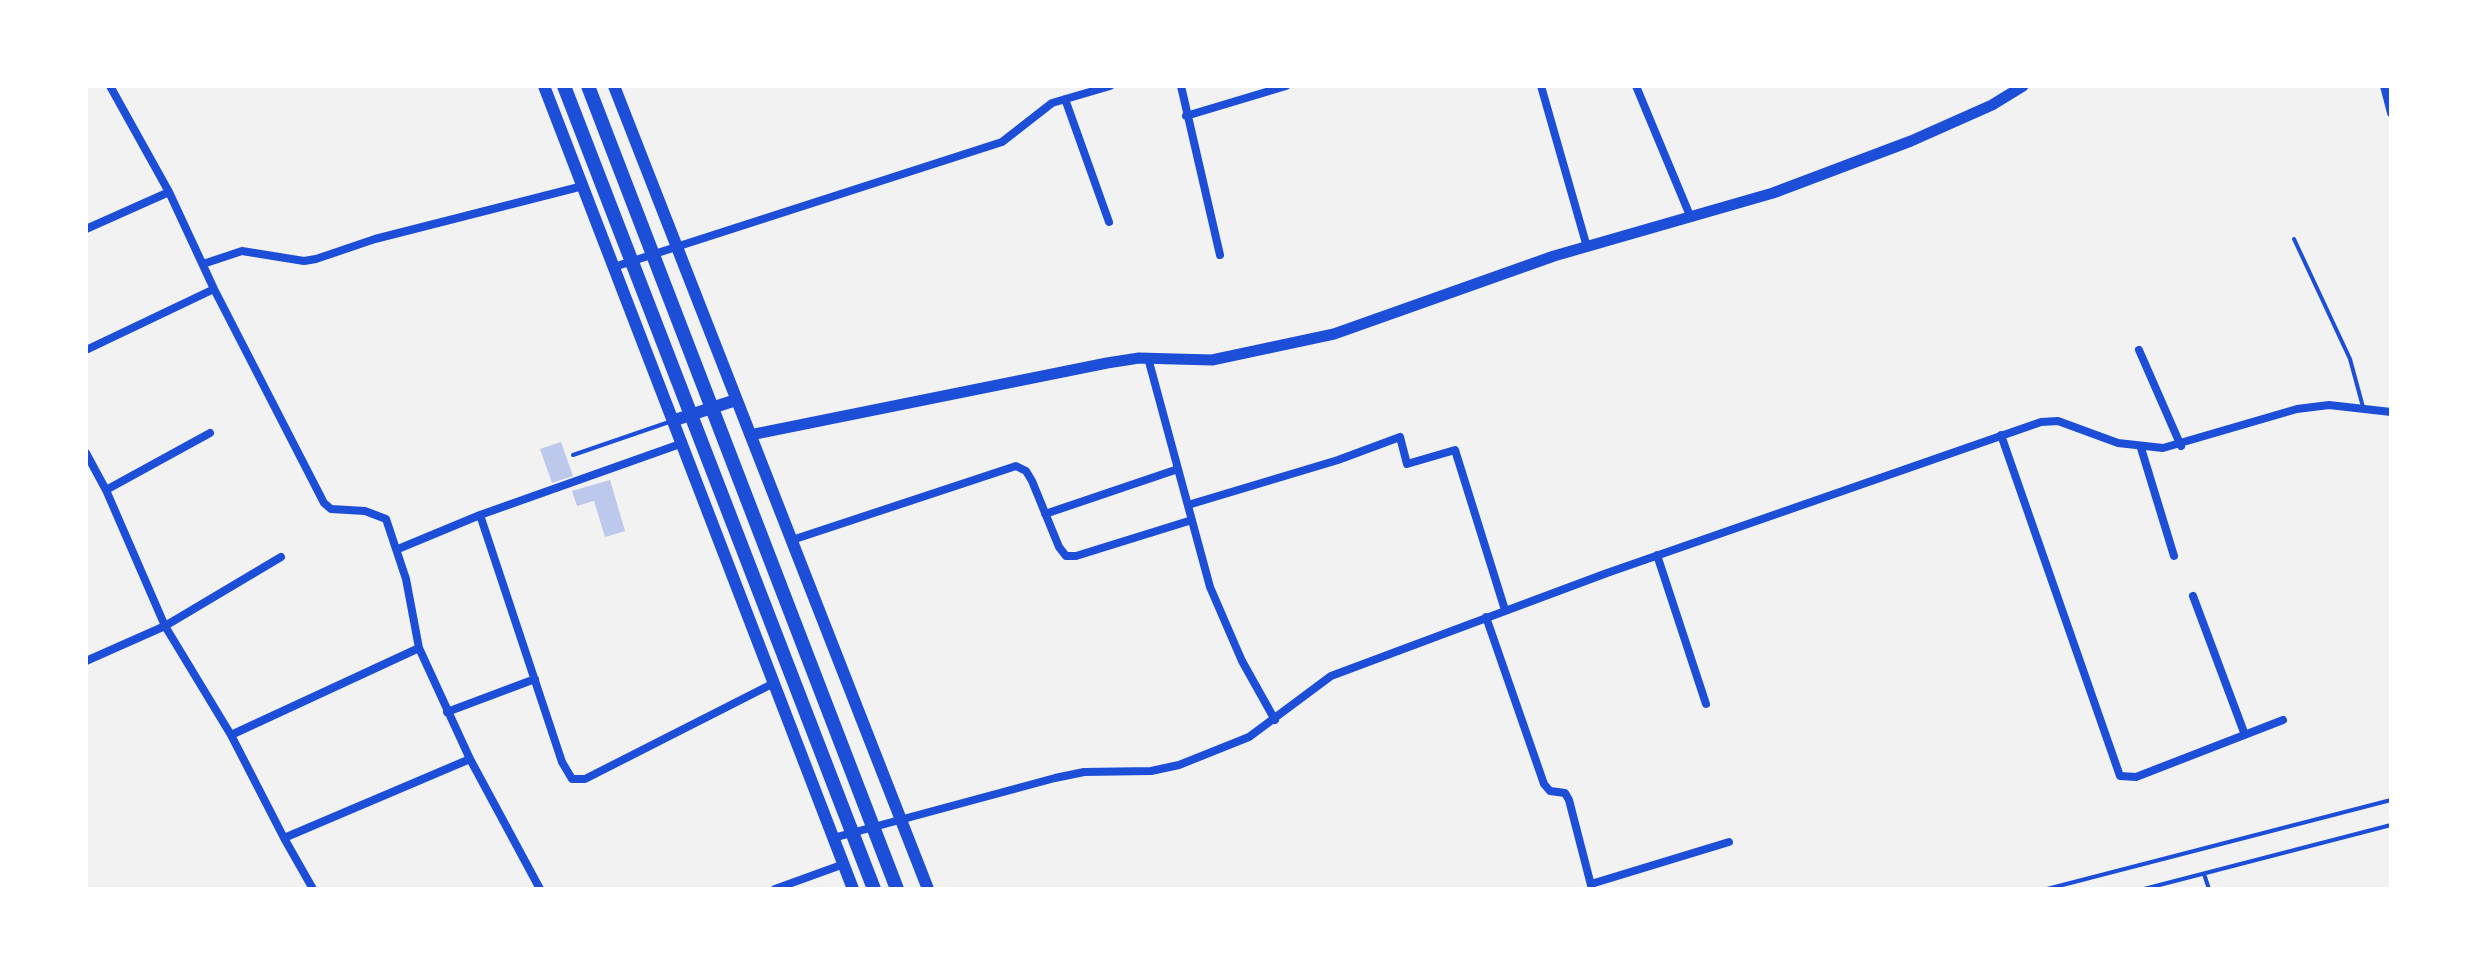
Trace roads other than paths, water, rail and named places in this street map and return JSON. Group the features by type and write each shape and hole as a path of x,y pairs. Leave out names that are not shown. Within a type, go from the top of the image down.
{"highway":[{"path":"564,86 874,889"},
{"path":"588,86 897,889"}],"main road":[{"path":"544,86 853,889"},
{"path":"614,86 928,889"},
{"path":"675,420 736,400"}],"street":[{"path":"110,86 169,192 214,289 324,503 331,509 365,511 386,519 398,549 419,648 470,759 540,889"},
{"path":"614,267 1002,142 1023,129 1044,107 1110,86"},
{"path":"1181,86 1220,255"},
{"path":"1186,116 1286,86"},
{"path":"1541,86 1587,247"},
{"path":"1638,86 1691,218"},
{"path":"750,435 1107,363 1148,358 1212,360 1334,334 1587,247 1773,193 1911,141 1992,105 2023,86"},
{"path":"2384,86 2391,113"},
{"path":"1065,99 1109,222"},
{"path":"203,264 242,251 304,261 316,259 375,239 583,186"},
{"path":"86,229 169,192"},
{"path":"86,350 214,289"},
{"path":"2139,350 2181,446"},
{"path":"1148,358 1218,609 1275,720"},
{"path":"833,838 1084,772 1130,773 1179,765 1227,748 1275,720 1331,676 1657,555 2041,422 2058,421 2141,448 2181,446 2297,409 2329,405 2391,412"},
{"path":"106,490 210,433"},
{"path":"2001,435 2120,776 2136,777 2283,720"},
{"path":"1188,505 1338,460 1400,437 1407,464 1455,450 1505,610"},
{"path":"398,549 480,515 683,443"},
{"path":"2141,448 2174,556"},
{"path":"86,453 106,490 165,626 231,735 313,889"},
{"path":"792,540 1016,466 1026,471 1059,547 1071,557 1192,520"},
{"path":"1045,514 1178,469"},
{"path":"480,515 562,762 567,774 577,780 774,683"},
{"path":"1657,555 1706,704"},
{"path":"86,661 165,626 281,557"},
{"path":"2193,596 2245,735"},
{"path":"1486,617 1544,784 1550,791 1565,793 1569,800 1592,886 1729,842"},
{"path":"231,735 419,648"},
{"path":"447,712 535,679"},
{"path":"284,838 470,759"},
{"path":"775,889 844,864"}],"lane":[{"path":"2294,239 2350,359 2363,409"},
{"path":"573,455 675,420"},
{"path":"2047,889 2391,800"},
{"path":"2144,889 2391,825"},
{"path":"2204,874 2209,889"}]}
